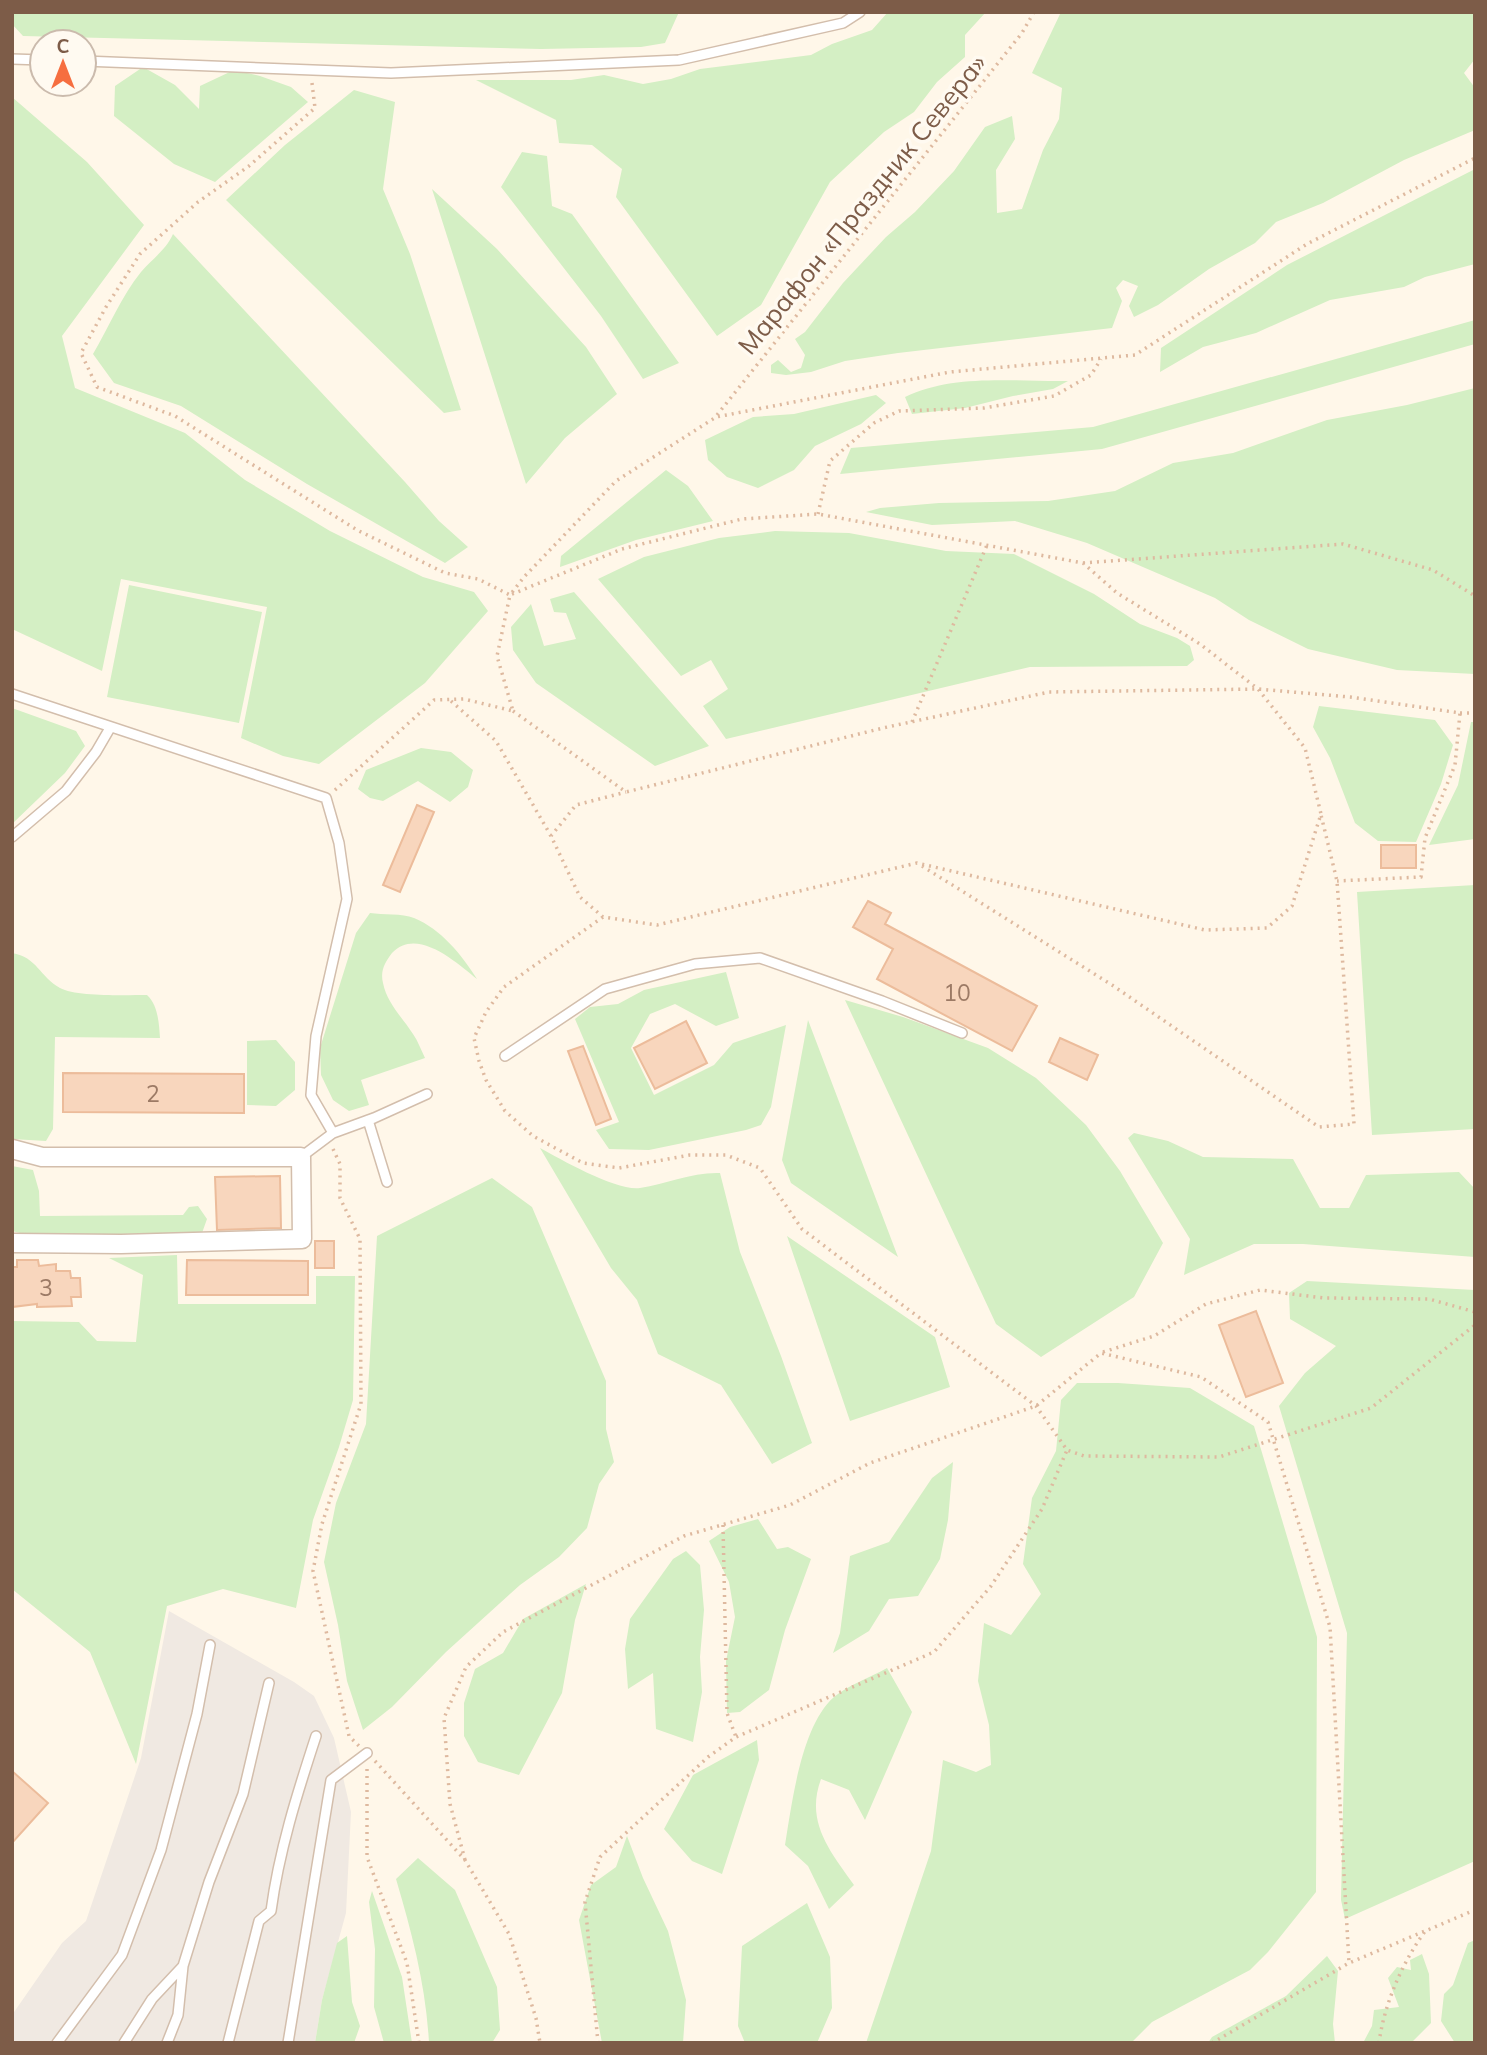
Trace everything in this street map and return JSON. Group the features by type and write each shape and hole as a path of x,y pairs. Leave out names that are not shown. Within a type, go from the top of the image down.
{"street":[{"path":"12,1149 42,1157 301,1157 302,1239 121,1244 12,1243"}],"lane":[{"path":"98,62 391,73 679,60 843,23 860,12"},
{"path":"12,694 326,798 340,843 347,899 316,1036 311,1095 330,1135"},
{"path":"12,837 66,792 110,728"},
{"path":"505,1056 605,989 695,964 760,958 962,1032"},
{"path":"301,1157 330,1135 427,1094"},
{"path":"368,1120 387,1182"},
{"path":"57,2043 122,1955 160,1850 197,1714 210,1645"},
{"path":"167,2043 178,2015 183,1966 209,1882 243,1794 269,1683"},
{"path":"228,2043 259,1921 271,1911 291,1813 316,1736"},
{"path":"288,2043 331,1780 367,1753"},
{"path":"124,2043 152,1998 183,1966"}],"path":[{"name":"Марафон «Праздник Севера»","path":"716,417 1022,33 1034,12"},
{"path":"311,70 315,108 249,166 198,202 140,254 81,353 97,387 174,416 357,530 445,573 478,579 510,596"},
{"path":"513,711 497,656 510,596 524,577 616,481 716,417 950,372 1135,355 1307,244 1475,158"},
{"path":"818,514 830,461 874,423 899,411 984,408 1054,396 1091,375 1102,358"},
{"path":"510,596 622,549 742,519 818,514 1083,564 1343,544 1433,570 1475,596"},
{"path":"912,722 987,545"},
{"path":"918,863 1112,985 1319,1127 1354,1124 1337,881 1305,748 1258,689 1200,644 1117,593 1083,564"},
{"path":"551,836 576,805 912,722 1049,692 1258,689 1350,697 1475,713"},
{"path":"326,798 434,700 450,699 464,699 513,711 626,792"},
{"path":"450,699 496,741 551,836 580,897 603,917 657,925 918,863 1205,930 1267,928 1292,906 1321,814"},
{"path":"1337,881 1421,877 1425,838 1455,765 1460,713"},
{"path":"603,917 504,987 486,1012 474,1038 486,1080 505,1111 533,1136 583,1163 619,1168 690,1155 726,1154 760,1168 802,1228 1036,1406 1067,1450 1084,1456 1219,1457 1371,1408 1475,1325"},
{"path":"330,1135 340,1164 340,1198 360,1239 361,1404 322,1524 313,1571 349,1736 465,1860 509,1934 536,2018 540,2043"},
{"path":"465,1860 450,1804 444,1718 467,1667 503,1632 684,1536 790,1505 870,1463 1036,1406 1101,1353 1154,1336 1206,1304 1260,1290 1324,1298 1429,1299 1475,1312"},
{"path":"1101,1353 1201,1377 1268,1422 1330,1627 1349,1963"},
{"path":"597,2043 585,1902 600,1857 708,1757 736,1737 934,1652 991,1586 1042,1509 1067,1450"},
{"path":"723,1525 727,1713 736,1737"},
{"path":"367,1753 367,1857 407,1963 419,2043"},
{"path":"1212,2043 1349,1963 1475,1910"},
{"path":"1379,2043 1382,2021 1413,1948 1427,1929"}],"shaded area":[{"path":"169,1611 314,1696 334,1738 351,1812 346,1913 322,2000 315,2043 12,2043 12,2015 62,1943 86,1921 141,1758"}],"green space":[{"path":"12,12 679,12 665,43 641,47 541,49 98,38 98,28 28,28 28,36 23,36 12,24"},
{"path":"888,12 986,12 965,35 965,57 937,82 914,112 884,132 830,182 761,305 717,336 616,197 622,169 592,145 559,143 556,120 476,80 571,80 604,75 643,84 671,79 700,69 811,55 832,44 872,30"},
{"path":"1061,12 1475,12 1475,59 1464,73 1475,88 1475,130 1404,160 1323,203 1276,222 1255,243 1209,269 1158,305 1134,317 1129,306 1138,286 1123,280 1116,288 1122,301 1112,328 898,353 845,361 811,372 786,375 771,373 771,365 778,360 791,372 801,368 805,355 795,339 805,332 843,283 886,237 915,212 954,171 985,127 1012,116 1015,139 996,170 997,213 1022,209 1043,150 1059,119 1062,88 1032,73"},
{"path":"143,67 175,85 199,109 200,86 234,70 291,87 308,102 215,182 174,164 114,116 115,86"},
{"path":"354,90 395,102 383,189 410,254 461,410 444,413 226,200 285,145"},
{"path":"12,97 87,162 144,225 62,336 75,388 185,433 245,480 330,531 423,577 474,592 488,611 425,683 319,764 283,756 241,738 267,607 121,579 102,671 12,629"},
{"path":"522,152 547,156 552,206 572,214 679,363 643,379 601,316 501,187"},
{"path":"1475,169 1475,264 1425,277 1404,287 1330,300 1256,333 1203,347 1160,372 1161,348 1287,265"},
{"path":"432,189 497,249 586,347 617,394 565,438 526,484"},
{"path":"173,234 439,521 468,547 445,563 307,484 181,406 114,383 93,354 134,282 163,250"},
{"path":"1475,320 1475,344 1102,449 840,474 851,448 1093,427"},
{"path":"1068,381 1053,389 965,408 912,414 905,397 924,389 964,382"},
{"path":"1475,388 1475,674 1397,670 1308,649 1249,620 1215,598 1087,543 1015,521 932,525 866,512 880,508 939,503 1048,501 1115,491 1173,463 1233,453 1327,420 1407,405"},
{"path":"876,395 886,403 861,424 815,446 794,470 758,488 727,477 708,460 705,440 753,417 794,414"},
{"path":"666,470 688,486 713,521 636,540 560,567 561,556"},
{"path":"775,531 849,533 946,551 1014,554 1094,594 1140,624 1177,638 1190,646 1194,660 1187,666 1030,667 726,739 703,706 728,689 711,660 681,676 598,579 644,557 719,538"},
{"path":"129,585 262,612 239,723 107,697"},
{"path":"574,592 709,746 655,766 536,683 513,650 511,627 531,604 544,646 576,639 566,613 554,612 550,599"},
{"path":"1319,706 1435,720 1453,745 1441,784 1416,842 1378,841 1355,823 1330,758 1313,727"},
{"path":"12,708 76,731 85,746 65,773 12,824"},
{"path":"1471,722 1475,722 1475,839 1429,845 1458,785"},
{"path":"421,748 451,752 473,770 468,787 450,802 418,781 383,801 370,798 358,789 366,770"},
{"path":"1475,885 1475,1129 1372,1135 1357,892"},
{"path":"370,913 404,915 424,923 450,944 477,979 448,957 425,945 413,943 392,953 383,971 385,990 425,1058 361,1080 369,1105 349,1111 333,1100 321,1075 320,1048 356,933"},
{"path":"12,953 33,963 53,984 68,991 102,995 147,995 154,1004 158,1020 160,1038 55,1037 53,1129 46,1141 12,1139"},
{"path":"726,972 739,1018 716,1026 675,1004 650,1014 631,1048 654,1095 714,1065 733,1043 786,1025 771,1107 761,1125 649,1150 609,1149 596,1130 619,1122 575,1019 590,1007 618,1004 644,990"},
{"path":"845,1000 903,1017 988,1048 1036,1078 1086,1125 1120,1171 1163,1243 1134,1297 1041,1357 996,1324"},
{"path":"808,1020 898,1257 791,1183 782,1160"},
{"path":"276,1040 295,1062 295,1090 276,1106 247,1105 247,1041"},
{"path":"1134,1133 1168,1141 1203,1157 1293,1159 1320,1208 1349,1208 1366,1175 1459,1172 1475,1189 1475,1257 1303,1244 1254,1244 1184,1275 1190,1239 1128,1138"},
{"path":"540,1148 589,1174 630,1188 699,1174 720,1173 740,1252 812,1443 772,1464 721,1385 658,1354 637,1300 611,1268"},
{"path":"12,1166 33,1170 39,1191 40,1216 183,1215 189,1207 198,1206 207,1219 202,1233 28,1235 12,1231"},
{"path":"492,1178 532,1207 606,1381 606,1429 614,1462 599,1484 587,1528 559,1557 520,1585 446,1652 392,1707 363,1730 347,1681 324,1562 336,1503 366,1424 377,1236"},
{"path":"787,1236 935,1337 950,1387 850,1421"},
{"path":"177,1255 178,1304 316,1304 316,1276 355,1276 353,1400 313,1520 296,1608 223,1589 167,1606 136,1764 90,1652 12,1589 12,1321 79,1322 97,1341 136,1342 143,1275 109,1258"},
{"path":"1307,1281 1475,1290 1475,1861 1345,1919 1341,1900 1347,1633 1279,1406 1305,1373 1336,1346 1290,1319 1289,1293"},
{"path":"1077,1383 1190,1388 1254,1426 1317,1637 1316,1892 1268,1952 1250,1970 1152,2022 1131,2043 866,2043 931,1851 943,1760 976,1772 991,1765 989,1725 978,1681 984,1623 1011,1635 1041,1594 1023,1564 1032,1498 1056,1451 1061,1400"},
{"path":"953,1462 948,1520 940,1559 918,1596 889,1599 869,1631 833,1653 840,1633 850,1556 889,1542 932,1478"},
{"path":"758,1519 777,1549 788,1547 811,1559 785,1630 769,1690 740,1712 727,1713 726,1661 735,1617 729,1582 709,1541 730,1527"},
{"path":"686,1551 700,1565 704,1610 700,1657 702,1692 693,1742 656,1729 653,1673 628,1689 625,1649 630,1619 673,1559"},
{"path":"586,1584 575,1620 562,1693 519,1775 478,1762 464,1736 464,1703 475,1669 503,1653 523,1619"},
{"path":"887,1668 912,1712 865,1820 849,1790 821,1779 817,1795 816,1809 822,1835 854,1885 829,1909 808,1866 785,1845 800,1766 813,1726 834,1697"},
{"path":"757,1740 759,1760 722,1874 692,1861 664,1829 693,1775"},
{"path":"627,1836 668,1931 686,2000 683,2043 602,2043 579,1920 591,1885 616,1867"},
{"path":"418,1858 455,1890 497,1987 500,2030 492,2043 429,2043 417,1960 396,1879"},
{"path":"372,1891 402,1977 412,2043 384,2043 374,2007 375,1949 369,1902"},
{"path":"807,1903 830,1957 832,2008 817,2043 745,2043 738,2026 742,1946"},
{"path":"347,1936 352,2002 360,2026 354,2043 315,2043 322,2000 337,1943"},
{"path":"1475,1940 1475,2043 1455,2043 1441,2021 1444,1994 1453,1985 1468,1943"},
{"path":"1422,1954 1429,1974 1431,2023 1411,2043 1363,2043 1372,2026 1374,2010 1399,2007 1388,1978 1397,1967 1411,1970 1410,1960"},
{"path":"1327,1956 1338,1971 1333,2024 1335,2043 1208,2043 1212,2037 1286,1996"}],"building":[{"path":"417,805 434,812 400,892 383,885"},
{"path":"1381,845 1416,845 1416,868 1381,868"},
{"path":"868,901 891,913 885,924 1037,1006 1012,1051 877,979 893,949 853,927"},
{"path":"686,1021 707,1063 655,1089 634,1048"},
{"path":"1060,1038 1098,1055 1087,1080 1049,1062"},
{"path":"583,1046 611,1119 596,1125 568,1051"},
{"path":"63,1073 244,1074 244,1113 63,1112"},
{"path":"280,1176 281,1228 217,1230 215,1177"},
{"path":"315,1241 334,1241 334,1268 315,1268"},
{"path":"17,1260 38,1260 39,1266 56,1264 56,1271 70,1271 71,1278 80,1278 81,1297 71,1297 72,1306 37,1307 37,1304 12,1307 12,1267 17,1267"},
{"path":"187,1260 308,1261 308,1295 186,1295"},
{"path":"1256,1311 1283,1383 1246,1397 1219,1325"},
{"path":"12,1771 48,1803 12,1843"}]}
